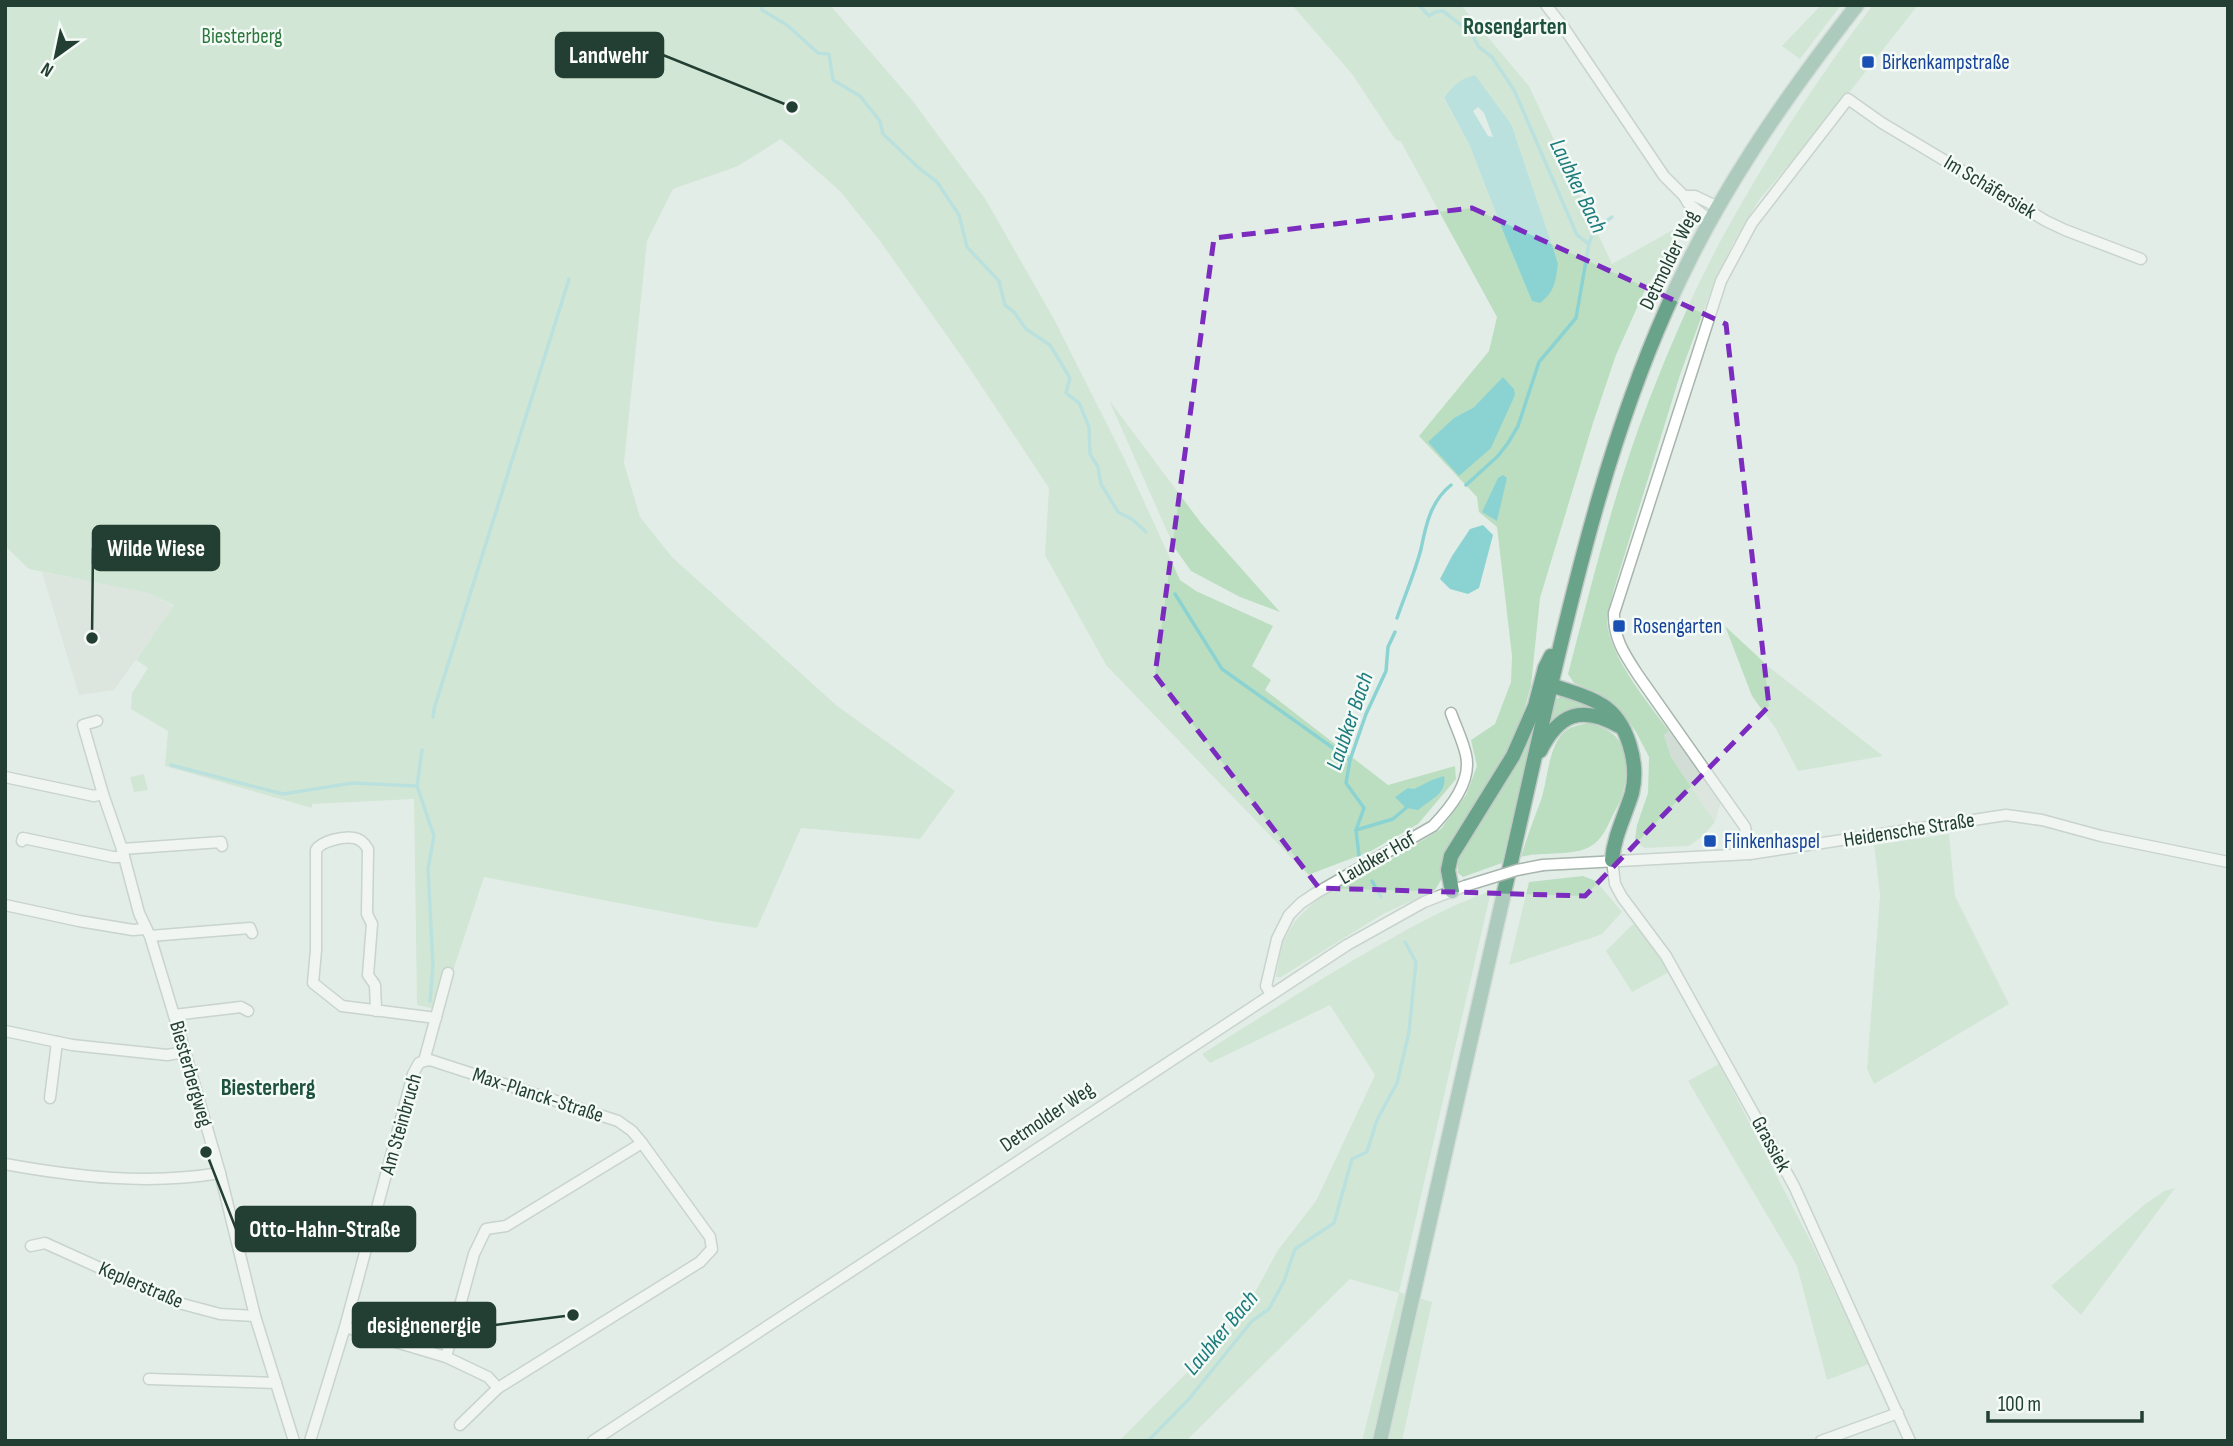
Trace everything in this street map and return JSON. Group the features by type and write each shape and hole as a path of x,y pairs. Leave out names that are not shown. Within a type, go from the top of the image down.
{"main road":[{"name":"Detmolder Weg","path":"1563,633 1602,483 1666,310 1742,166 1811,65 1857,5"},
{"path":"1380,1441 1563,633"},
{"path":"1459,888 1448,870 1451,856 1513,756 1535,706 1545,668 1563,633"},
{"path":"1551,685 1610,710 1628,741 1634,776 1631,796 1614,845 1612,860"},
{"path":"1533,764 1554,728 1575,715 1589,713 1620,726"}],"street":[{"path":"1546,5 1664,176 1684,195 1688,203 1711,221"},
{"name":"Im Schäfersiek","path":"1750,854 1745,827 1622,649 1614,626 1614,613 1721,281 1752,223 1848,99 1882,123 2046,221 2141,259"},
{"path":"1684,195 1695,196 1718,207"},
{"name":"Laubker Hof","path":"1271,994 1266,986 1277,939 1289,915 1316,893 1433,826 1447,811 1458,793 1467,767 1467,756 1451,713"},
{"name":"Biesterbergweg","path":"97,721 83,725 139,913 148,932 185,1052 220,1173 256,1316 294,1441"},
{"path":"5,777 94,796 103,794"},
{"name":"Heidensche Straße","path":"1543,865 1750,854 2006,815 2042,820 2101,836 2228,862"},
{"path":"22,841 23,838 113,857 123,853 221,842 222,846"},
{"path":"376,1011 375,985 368,975 372,924 367,915 368,849 363,842 355,838 327,841 316,850 316,950 312,980 342,1006 376,1011 436,1018"},
{"name":"Grassiek","path":"1612,860 1615,884 1622,897 1667,956 1794,1185 1910,1441"},
{"name":"Detmolder Weg","path":"593,1441 1373,929 1424,902 1459,888 1543,865"},
{"path":"5,905 148,932 250,928 252,933"},
{"name":"Am Steinbruch","path":"310,1441 345,1327 413,1074 424,1060 449,973"},
{"path":"174,1015 241,1007 248,1011"},
{"path":"5,1031 57,1042 167,1055 185,1052"},
{"path":"50,1098 57,1042"},
{"name":"Max-Planck-Straße","path":"424,1060 618,1121 642,1143 710,1237 712,1249 701,1262 498,1388"},
{"path":"446,1357 474,1254 486,1229 506,1226 642,1143"},
{"path":"5,1164 45,1172 161,1180 220,1173"},
{"name":"Keplerstraße","path":"31,1246 45,1243 176,1302 220,1314 256,1316"},
{"path":"345,1327 446,1357 488,1377 498,1388 460,1425"},
{"path":"149,1379 275,1383"},
{"path":"1821,1441 1898,1413"}],"highlighted area":[{"path":"1472,208 1726,324 1769,706 1585,896 1319,888 1155,675 1214,238"}],"shaded area":[{"path":"42,572 149,593 174,606 114,690 79,695"},
{"path":"1669,731 1721,801 1715,822 1671,757 1664,735"}],"green space":[{"path":"5,5 830,5 912,100 986,200 1054,319 1125,460 1180,580 1196,591 1273,626 1252,666 1271,680 1265,690 1388,785 1455,766 1456,779 1418,824 1371,851 1308,875 1106,665 1045,555 1049,488 962,357 880,241 840,191 781,139 738,166 673,189 647,241 624,463 640,517 672,557 836,705 955,791 920,839 801,828 757,928 484,877 440,1010 417,1005 414,799 312,804 312,808 165,766 168,731 131,709 132,693 148,668 136,660 174,605 148,593 29,569 5,546"},
{"path":"1292,5 1461,5 1529,86 1612,264 1687,222 1644,292 1616,355 1540,598 1531,686 1525,707 1510,751 1443,877 1435,890 1383,914 1281,977 1276,977 1282,943 1295,921 1318,898 1392,859 1441,829 1466,795 1477,766 1471,740 1495,724 1511,682 1512,656 1497,527 1479,512 1477,497 1419,436 1489,351 1497,317 1401,142 1395,139 1352,74","holes":["1475,75 1558,262 1532,300 1469,144 1444,99","1503,378 1514,389 1454,418 1474,407"]},
{"path":"1821,5 1841,5 1800,59 1782,46"},
{"path":"1873,5 1918,5 1841,103 1759,200 1733,243 1712,288 1680,375 1614,589 1607,622 1615,650 1631,679 1669,731 1664,735 1671,757 1715,822 1689,846 1645,848 1635,839 1648,793 1649,757 1636,732 1617,706 1598,693 1574,683 1568,674 1595,570 1625,467 1649,400 1708,265 1781,138"},
{"path":"1109,400 1201,523 1280,612 1240,597 1191,571 1174,547"},
{"path":"1725,626 1769,667 1883,756 1798,771 1776,729 1752,696"},
{"path":"1564,695 1598,708 1551,722 1556,699"},
{"path":"1588,723 1610,732 1622,747 1626,772 1618,806 1604,833 1591,846 1576,852 1521,857 1541,800 1554,747 1563,733"},
{"path":"1528,736 1532,736 1502,863 1463,877 1458,873 1457,857"},
{"path":"144,774 148,790 134,792 130,777"},
{"path":"1949,834 1955,896 2009,1004 1874,1084 1867,1069 1880,895 1874,845"},
{"path":"1583,876 1596,881 1622,912 1602,934 1509,965 1529,882"},
{"path":"1491,891 1399,1292 1432,1302 1402,1441 1362,1441 1399,1293 1350,1279 1186,1441 1119,1441 1241,1318 1278,1250 1316,1201 1375,1075 1330,1005 1210,1063 1202,1054 1390,939 1446,909"},
{"path":"1633,924 1639,928 1669,972 1632,992 1606,951"},
{"path":"1719,1064 1813,1246 1869,1364 1827,1380 1797,1266 1688,1081"},
{"path":"2175,1188 2081,1315 2051,1286 2144,1205 2164,1191"}],"water":[{"path":"1475,75 1511,124 1558,263 1552,290 1540,303 1532,301 1469,144 1444,98 1457,84","holes":["1478,107 1484,113 1493,137 1488,136 1473,111"]},
{"path":"1503,377 1514,389 1515,395 1491,448 1459,476 1428,442 1454,418 1474,407"},
{"path":"1503,475 1507,478 1497,521 1482,512 1498,478"},
{"path":"1483,525 1493,535 1479,588 1468,594 1450,589 1440,579 1470,529"},
{"path":"1444,776 1441,792 1418,810 1406,808 1395,797 1408,788 1414,789"}],"waterway":[{"path":"762,5 762,10 787,25 818,53 829,54 833,80 860,96 880,121 883,134 937,182 959,215 967,247 999,281 1005,305 1014,312 1026,329 1050,345 1070,378 1066,393 1079,403 1089,427 1090,454 1098,467 1101,484 1118,512 1133,520 1146,532"},
{"name":"Laubker Bach","path":"1419,5 1429,16 1443,11 1471,33 1479,47 1492,57 1514,90 1577,235 1589,244 1576,318 1539,362 1518,426 1508,443 1498,456 1466,485"},
{"path":"1589,244 1595,232 1612,217"},
{"path":"433,717 569,279"},
{"name":"Laubker Bach","path":"1397,618 1416,566 1430,514 1444,491 1451,485"},
{"path":"1175,594 1222,669 1350,760"},
{"name":"Laubker Bach","path":"1359,856 1356,830 1364,808 1346,783 1350,760 1366,714 1386,671 1388,647 1395,632"},
{"path":"422,750 417,786 434,836 428,869 433,965 430,1001"},
{"path":"171,765 283,794 353,783 416,786"},
{"path":"1356,830 1393,819 1406,808"},
{"name":"Laubker Bach","path":"1372,881 1381,897"},
{"name":"Laubker Bach","path":"1148,1441 1188,1400 1252,1321 1269,1309 1284,1281 1295,1249 1334,1223 1352,1159 1367,1152 1377,1120 1397,1083 1409,1032 1416,962 1405,942"}],"place":[{"name":"Birkenkampstraße","path":"1868,62"},
{"name":"Landwehr","path":"792,107"},
{"name":"Rosengarten","path":"1619,626"},
{"name":"Wilde Wiese","path":"92,638"},
{"name":"Flinkenhaspel","path":"1710,841"},
{"name":"Otto-Hahn-Straße","path":"206,1152"},
{"name":"designenergie","path":"573,1315"}],"district":[{"name":"Rosengarten","path":"1515,27"},
{"name":"Biesterberg","path":"268,1088"}]}
